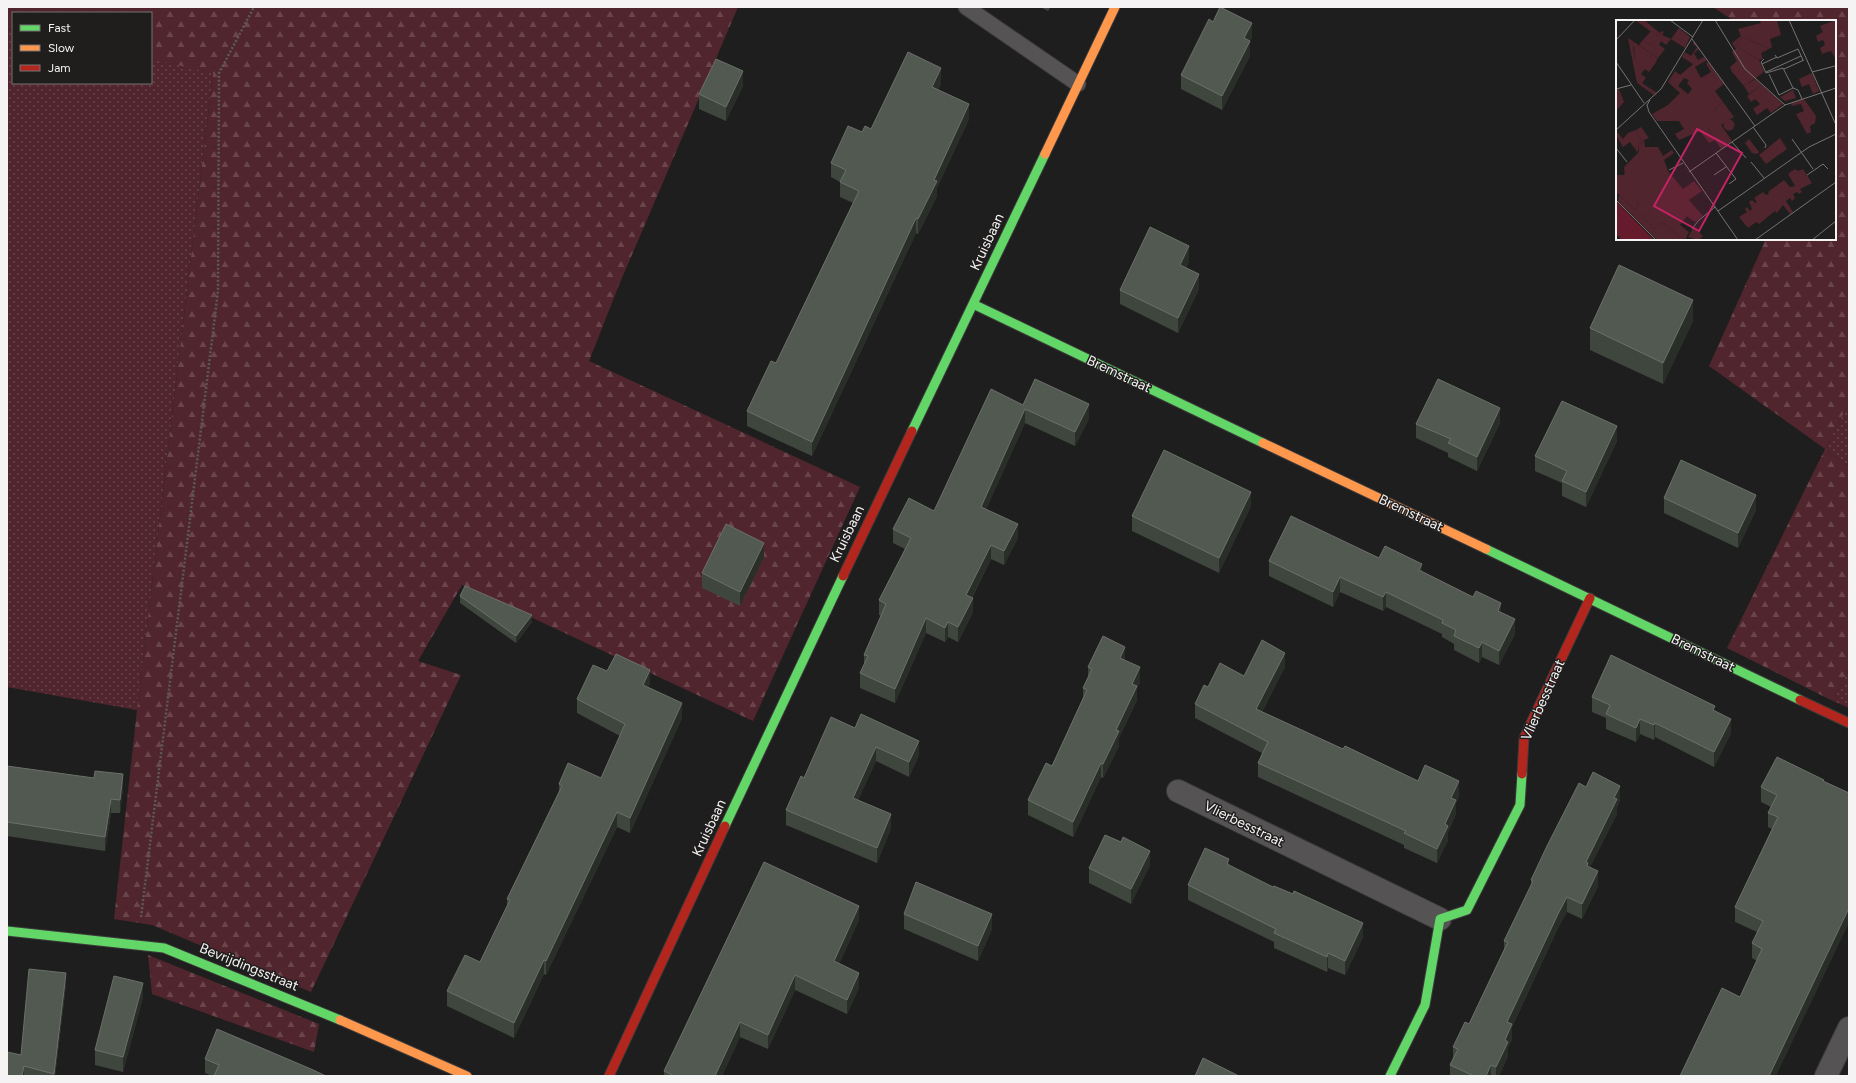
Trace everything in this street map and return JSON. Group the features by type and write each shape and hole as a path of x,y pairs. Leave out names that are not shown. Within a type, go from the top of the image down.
{"street":[{"name":"Kruisbaan","path":"609,1076 822,619 1115,7"},
{"name":"Bremstraat","path":"973,304 1849,723"},
{"name":"Vlierbesstraat","path":"1178,792 1440,919 1467,910 1520,805 1524,738 1590,598"},
{"path":"1390,1076 1425,1005 1440,919"},
{"name":"Bevrijdingsstraat","path":"7,931 164,948 343,1021 467,1076"},
{"path":"1826,1076 1849,1028"}],"lane":[{"path":"966,7 1078,84"}],"path":[{"path":"138,944 218,291 219,73 254,7"}],"green space":[{"path":"7,7 738,7 619,285 589,361 860,487 753,721 462,585 418,661 461,675 311,992 152,925 114,919 137,710 213,73 152,59 152,12 12,12 12,30 7,29"},
{"path":"1713,7 1849,7 1849,403 1825,449 1709,366 1766,240 1836,240 1836,20 1732,20"},
{"path":"7,29 12,30 12,84 152,84 152,59 213,72 137,710 7,687"},
{"path":"1849,403 1849,466 1825,449"},
{"path":"1825,449 1849,466 1849,669 1833,701 1727,648"},
{"path":"1849,669 1849,708 1833,701"},
{"path":"148,955 319,1024 314,1052 152,994"}],"building":[{"path":"1220,7 1252,23 1244,38 1250,41 1222,96 1181,75 1209,19 1213,22"},
{"path":"908,52 941,68 932,87 969,104 934,180 937,181 918,219 916,218 812,442 747,411 771,361 776,363 859,191 840,182 846,170 831,163 848,126 862,132 865,126 871,129"},
{"path":"716,59 743,71 726,107 699,94"},
{"path":"1150,227 1189,246 1180,265 1199,274 1178,318 1120,290"},
{"path":"1619,265 1693,300 1663,363 1590,328"},
{"path":"1035,379 1089,404 1075,432 1025,409 981,507 1018,524 1004,551 991,545 966,595 973,598 958,627 948,622 945,628 926,618 895,689 860,673 868,656 864,655 886,604 879,600 911,538 893,529 909,498 934,511 991,389 1023,405"},
{"path":"1438,379 1500,408 1477,457 1448,443 1451,439 1416,424"},
{"path":"1562,401 1617,426 1586,492 1562,481 1567,471 1535,456"},
{"path":"1164,450 1251,492 1219,558 1132,516"},
{"path":"1681,460 1756,495 1738,533 1664,498"},
{"path":"1291,516 1379,558 1385,546 1422,564 1419,570 1473,597 1476,591 1501,603 1498,611 1515,619 1499,651 1482,642 1479,648 1454,636 1456,630 1442,623 1443,620 1386,592 1383,597 1340,577 1333,592 1269,561"},
{"path":"726,524 764,543 740,592 702,573"},
{"path":"465,586 532,615 516,636 460,596"},
{"path":"1103,636 1125,647 1120,658 1140,667 1132,684 1137,686 1116,730 1119,731 1103,764 1101,763 1073,822 1028,800 1046,763 1052,766 1087,690 1083,688 1092,669 1088,667"},
{"path":"1262,640 1285,653 1256,709 1343,749 1345,746 1418,781 1425,765 1459,781 1451,798 1456,800 1445,824 1448,826 1437,849 1404,833 1406,831 1258,763 1268,742 1195,704 1204,685 1208,687 1220,663 1244,676"},
{"path":"616,654 650,670 643,685 682,703 630,818 617,812 546,961 544,960 514,1023 447,991 465,955 480,962 510,900 507,899 562,786 559,784 568,763 601,778 625,724 577,699 593,665 607,671"},
{"path":"1611,655 1715,706 1713,710 1731,719 1714,752 1655,723 1654,725 1640,719 1636,728 1606,714 1610,705 1592,697"},
{"path":"861,714 919,741 909,762 876,747 853,798 891,814 877,848 786,810 801,776 804,778 831,717 855,728"},
{"path":"1777,757 1849,793 1849,908 1769,1076 1680,1076 1722,988 1740,997 1762,949 1752,943 1763,921 1735,907 1778,817 1768,813 1777,795 1761,787"},
{"path":"7,766 94,778 95,771 123,774 120,800 111,799 105,837 7,822"},
{"path":"1593,772 1620,786 1614,798 1617,799 1586,862 1588,863 1587,866 1598,871 1582,904 1567,897 1559,912 1507,1022 1512,1024 1505,1040 1508,1042 1496,1067 1491,1065 1486,1076 1474,1076 1450,1065 1458,1049 1453,1047 1465,1022 1469,1024 1508,942 1504,941 1533,881 1531,880 1579,783 1586,787"},
{"path":"1105,835 1121,842 1123,837 1150,851 1131,889 1089,868"},
{"path":"1205,848 1229,859 1227,864 1273,887 1274,886 1293,894 1294,891 1363,923 1345,961 1328,953 1327,957 1274,933 1276,929 1188,885"},
{"path":"764,862 859,906 834,961 859,973 847,1000 795,975 768,1035 740,1022 715,1076 674,1076 664,1071"},
{"path":"916,882 992,914 978,946 904,914"},
{"path":"29,969 66,973 54,1074 24,1066 22,1076 7,1076 7,1052 21,1055"},
{"path":"114,976 143,983 123,1057 95,1050"},
{"path":"217,1029 326,1076 214,1076 219,1065 205,1059"},
{"path":"1203,1058 1239,1076 1195,1076"}],"traffic: fast":[{"path":"912,431 1045,154"},
{"path":"973,304 1263,443"},
{"path":"1486,549 1800,700"},
{"path":"725,826 843,576"},
{"path":"1390,1076 1425,1005 1440,919 1467,910 1520,805 1522,774"},
{"path":"7,931 164,948 340,1020"}],"traffic: slow":[{"path":"1045,154 1115,7"},
{"path":"1263,443 1486,549"},
{"path":"340,1020 467,1076"}],"traffic: jam":[{"path":"843,576 912,431"},
{"path":"1522,774 1524,738 1590,598"},
{"path":"1800,700 1849,723"},
{"path":"609,1076 725,826"}]}
